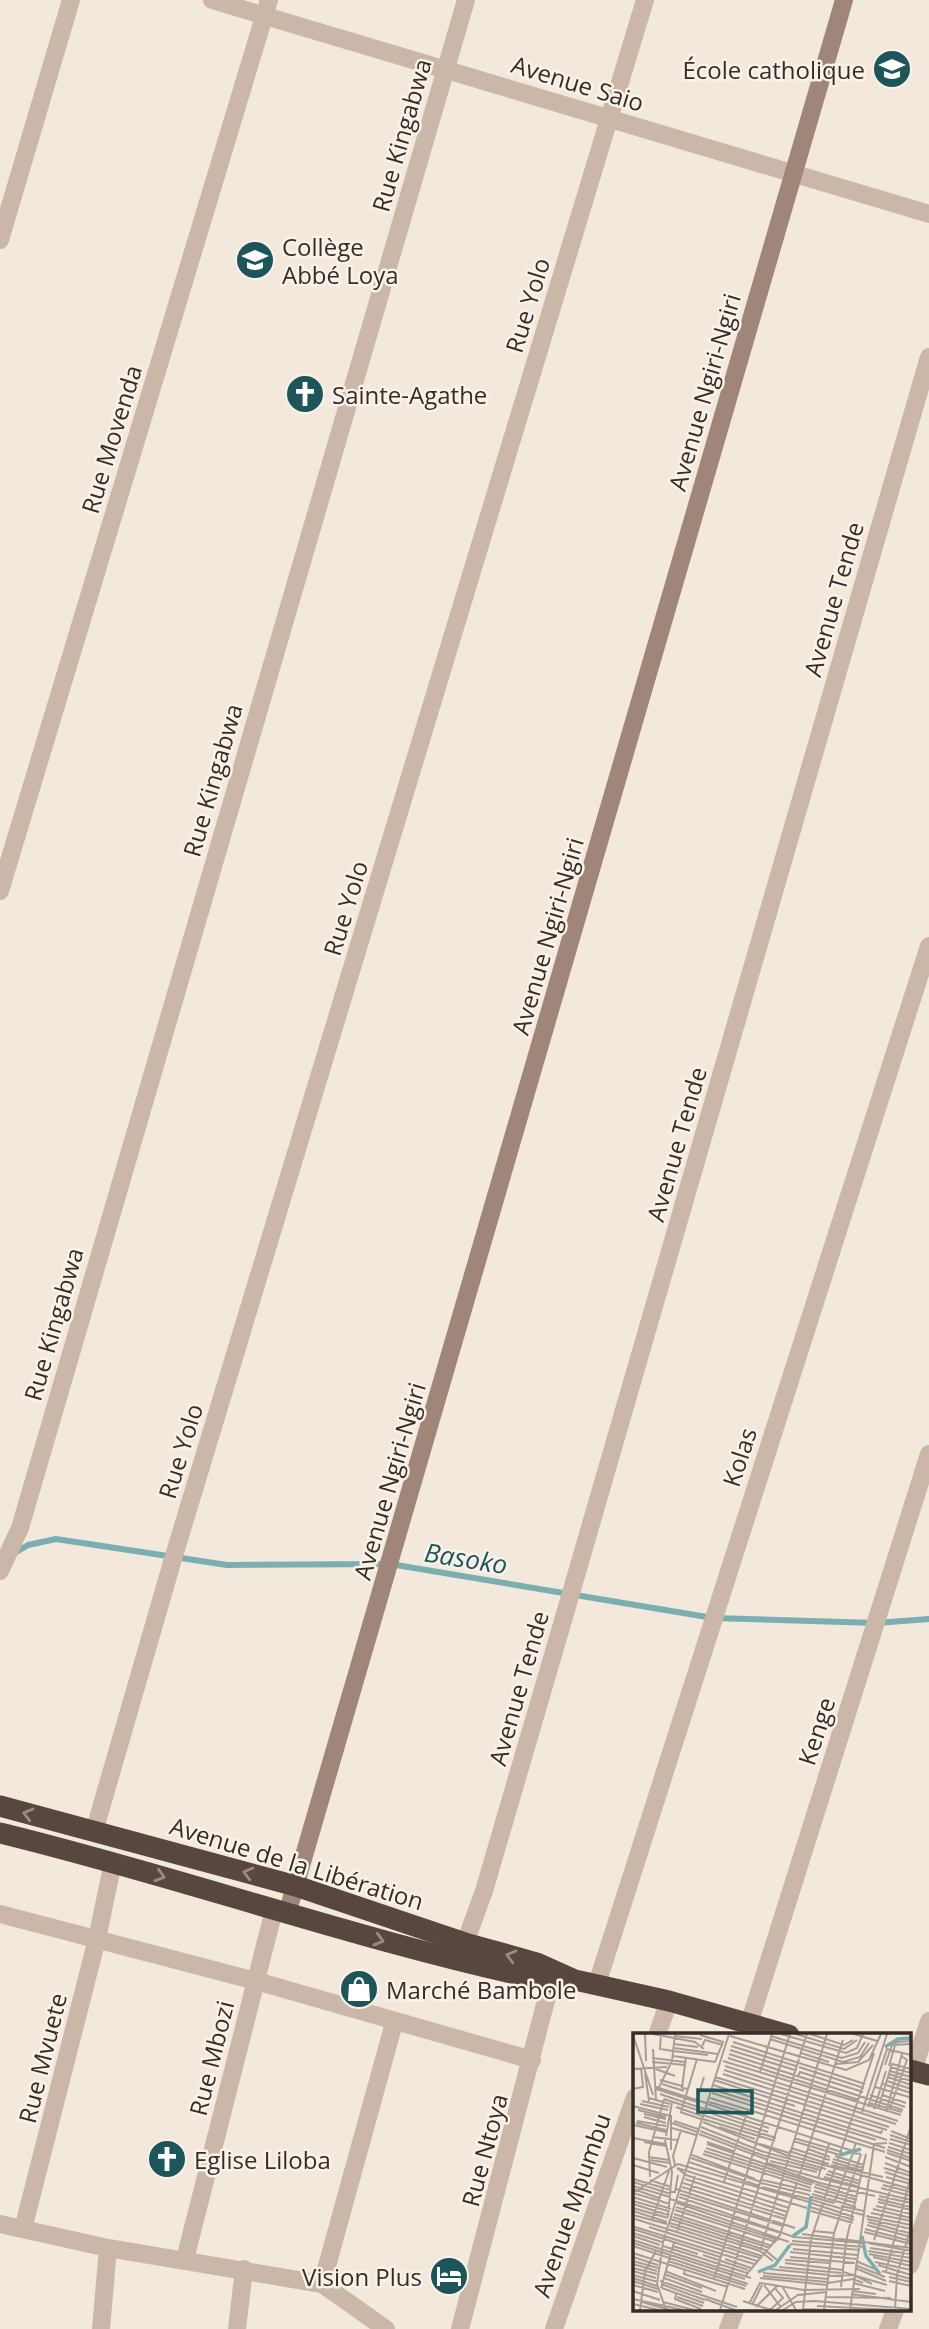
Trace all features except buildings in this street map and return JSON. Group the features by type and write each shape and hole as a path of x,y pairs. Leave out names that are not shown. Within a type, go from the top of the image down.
{"highway":[{"name":"Avenue de la Libération","path":"0,1806 296,1886 553,1975"},
{"name":"Avenue de la Libération","path":"0,1833 113,1862 460,1963 553,1975 597,1984 782,2033"}],"street":[{"path":"0,240 71,0"},
{"name":"Avenue Saio","path":"212,0 266,8 445,69 929,215"},
{"name":"Rue Kingabwa","path":"0,1571 20,1528 466,0"},
{"name":"Rue Yolo","path":"94,1832 173,1559 645,0"},
{"name":"Avenue Ngiri-Ngiri","path":"280,1912 296,1886 844,0"},
{"name":"Rue Movenda","path":"0,891 266,8"},
{"name":"Avenue Tende","path":"465,1943 484,1891 929,357"},
{"name":"Kolas","path":"597,1984 929,946"},
{"name":"Kenge","path":"749,2024 929,1454"},
{"name":"Rue Mvuete","path":"23,2229 97,1939 113,1862"},
{"name":"Rue Mbozi","path":"185,2259 256,1981 280,1912"},
{"path":"0,1914 256,1981 394,2023 532,2060"},
{"name":"Rue Ntoya","path":"460,2329 553,1975"},
{"path":"658,2033 668,2001"},
{"path":"917,2072 929,2021"},
{"path":"322,2284 394,2023"},
{"name":"Avenue Mpumbu","path":"554,2329 633,2103"},
{"path":"912,2259 929,2207"},
{"path":"0,2224 108,2248 322,2284 351,2301 386,2329"},
{"path":"101,2329 108,2248"},
{"path":"237,2329 244,2269"},
{"path":"728,2329 734,2312"},
{"path":"888,2329 894,2312"}],"waterway":[{"name":"Basoko","path":"13,1554 28,1545 56,1539 227,1565 390,1564 713,1618 876,1623 929,1619"}],"place":[{"name":"École catholique","path":"892,69"},
{"name":"Collège Abbé Loya","path":"255,260"},
{"name":"Sainte-Agathe","path":"305,394"},
{"name":"Marché Bambole","path":"359,1989"},
{"name":"Eglise Liloba","path":"167,2159"},
{"name":"Vision Plus","path":"449,2276"}]}
